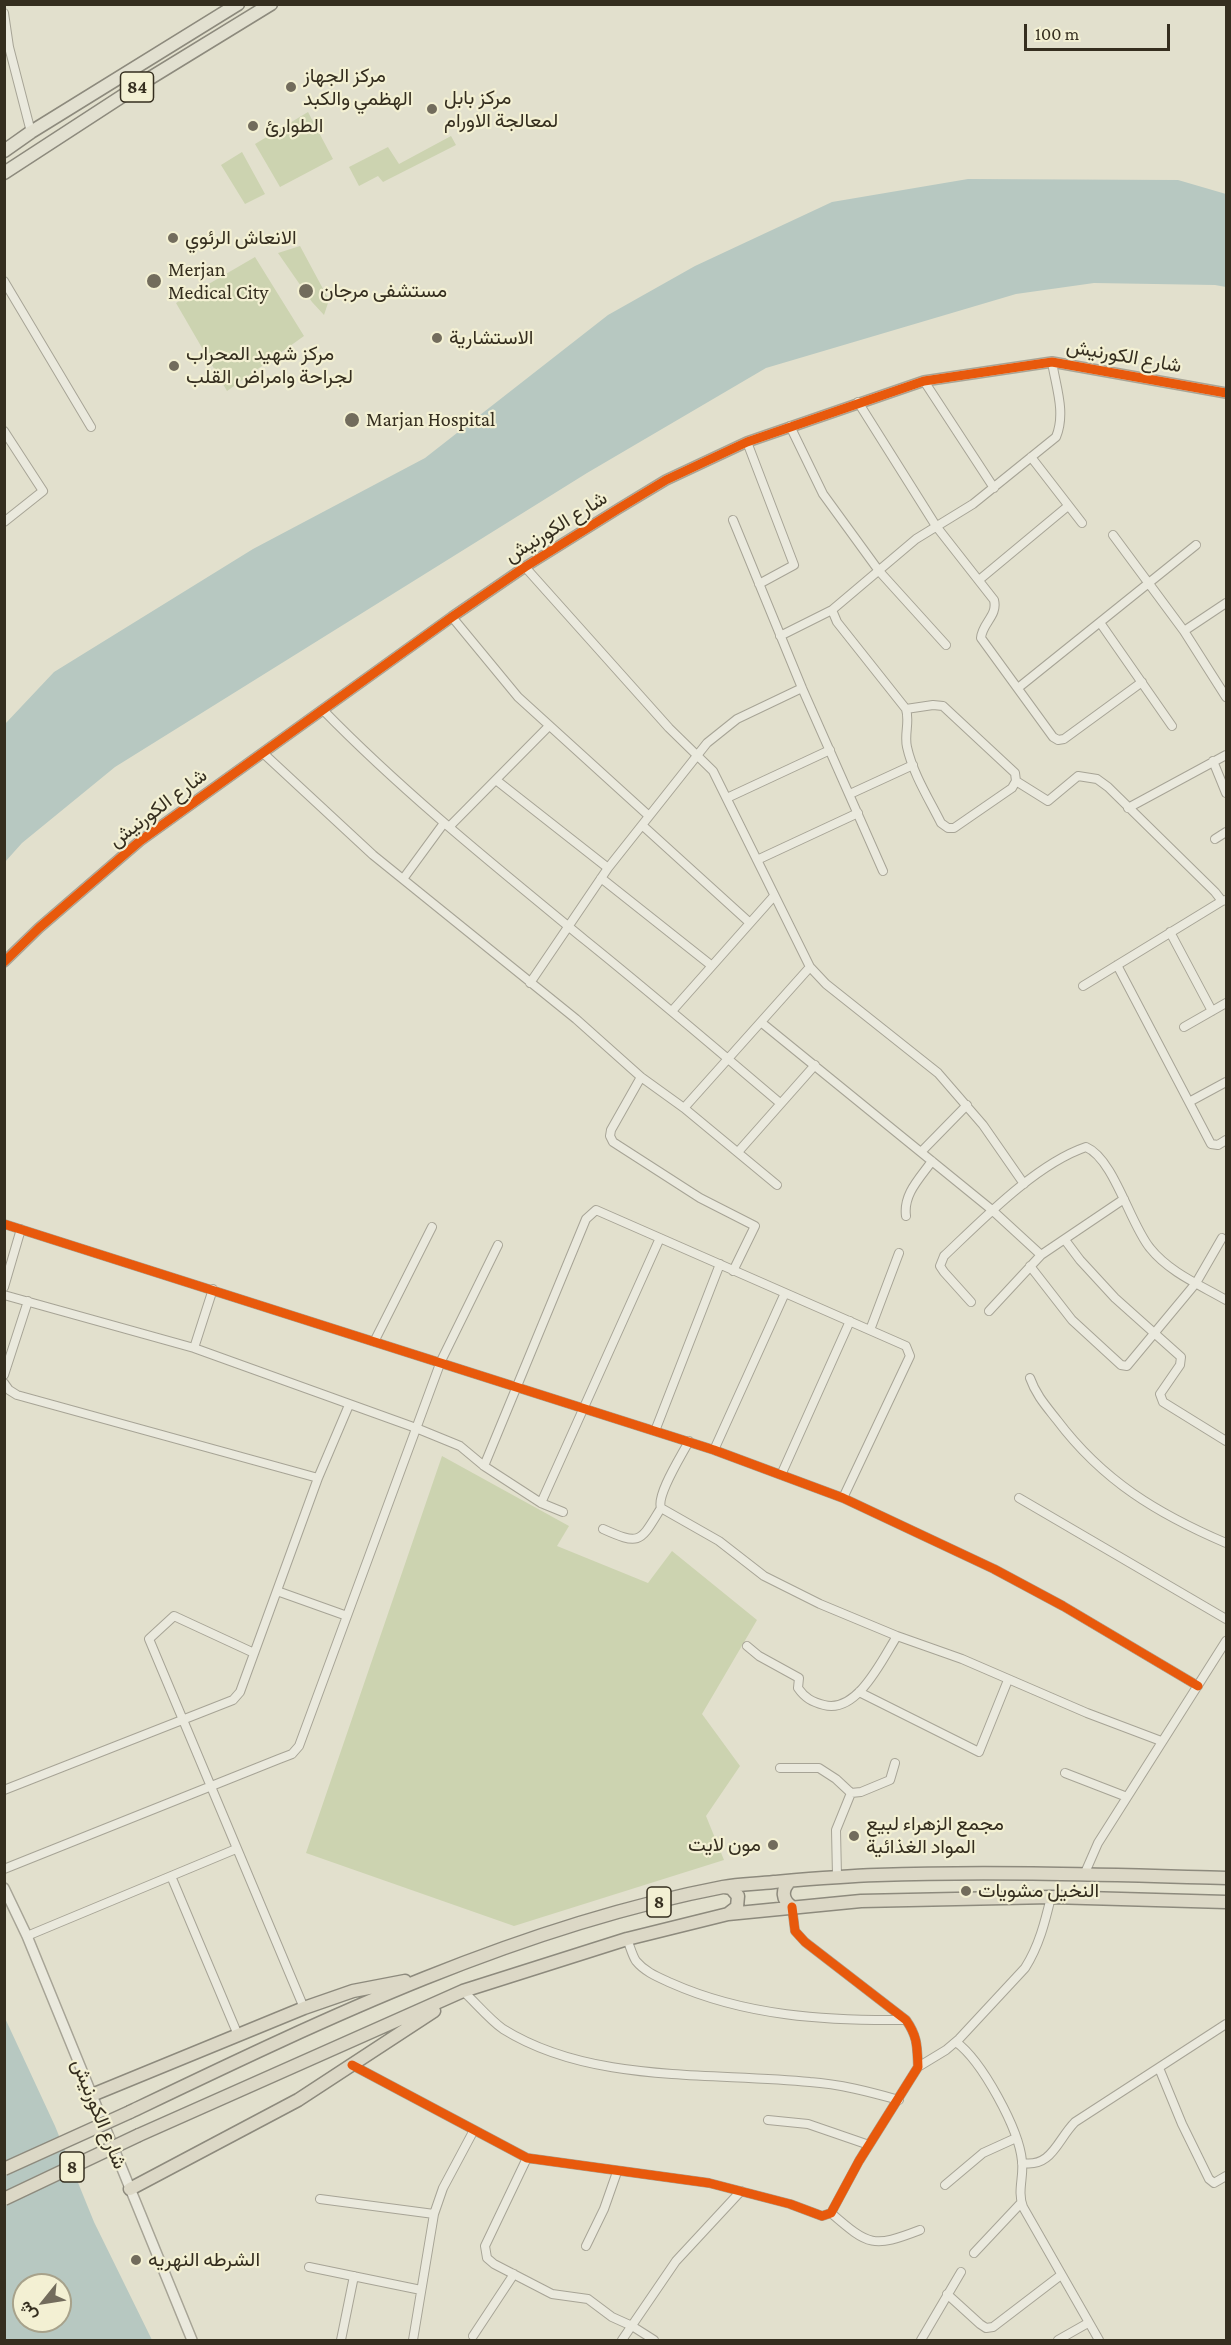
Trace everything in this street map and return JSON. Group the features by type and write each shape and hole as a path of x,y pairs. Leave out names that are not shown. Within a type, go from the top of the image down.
{"highway":[{"name":"8","path":"4,2169 289,2036 427,1977 594,1919 725,1887 837,1876 924,1874 1227,1878"},
{"path":"790,1881 786,1884 783,1894 792,1907"},
{"path":"725,1887 731,1888 738,1896 737,1907 728,1914"},
{"name":"8","path":"4,2199 140,2135 463,1992 627,1940 728,1914 861,1902 1051,1897 1227,1902"},
{"path":"92,2095 352,1990 427,1977"},
{"path":"130,2189 298,2100 463,1992"}],"main road":[{"name":"84","path":"4,151 238,4"},
{"name":"84","path":"4,173 157,74 271,4"}],"street":[{"path":"4,13 9,47 31,132"},
{"path":"4,281 91,427"},
{"path":"780,636 832,610 907,546 973,504 1056,437 1060,427 1061,412 1052,362"},
{"name":"شارع الكورنيش","path":"4,962 39,928 140,841 452,617 525,567 666,480 747,442 924,381 1052,362 1227,393"},
{"path":"924,381 994,488"},
{"path":"858,402 936,526 994,600 995,612 981,633 981,638 1053,737 1058,740 1064,739 1142,682"},
{"path":"790,426 823,494 879,571 946,645"},
{"path":"4,431 43,491 4,522"},
{"path":"747,442 794,564 759,584"},
{"path":"1031,457 1082,523"},
{"path":"979,580 1068,506"},
{"path":"733,520 802,688 883,871"},
{"path":"1113,535 1184,631 1227,697"},
{"path":"1018,688 1101,624 1197,545"},
{"path":"525,567 669,728 713,771 810,967 826,984 938,1073 968,1105 1024,1184"},
{"path":"1184,631 1227,603"},
{"path":"832,610 837,622 906,709 909,719 906,746 941,823 948,828 954,828 1012,788 1016,781 1015,773 943,706 933,705 906,709"},
{"path":"452,617 501,678 549,726 649,816"},
{"path":"1101,624 1172,726"},
{"path":"530,983 608,868 698,755 722,730 737,719 802,688"},
{"path":"323,710 357,745 447,825 780,1103"},
{"path":"403,879 447,825 496,780 549,726"},
{"path":"727,798 830,750"},
{"path":"263,753 336,822 403,879 576,1019 641,1077 684,1108 777,1185"},
{"path":"1128,807 1227,755"},
{"path":"1213,761 1227,793"},
{"path":"850,794 913,765"},
{"path":"1016,781 1048,801 1078,776 1097,779 1108,787 1224,901 1083,986"},
{"path":"496,780 608,868"},
{"path":"757,861 858,813"},
{"path":"642,825 750,923"},
{"path":"1215,839 1227,832"},
{"path":"601,878 712,966"},
{"path":"672,1011 774,896"},
{"path":"1170,932 1212,1011"},
{"path":"1117,965 1211,1144 1218,1145 1227,1140"},
{"path":"684,1108 810,967"},
{"path":"1184,1027 1227,1003"},
{"path":"762,1023 992,1210 1041,1255"},
{"path":"738,1152 814,1065"},
{"path":"641,1077 611,1130 610,1136 613,1142 653,1169 700,1198 755,1226 733,1271"},
{"path":"1189,1102 1227,1082"},
{"path":"921,1152 968,1105"},
{"path":"972,1302 940,1266 944,1256 992,1210 1024,1184 1073,1152 1086,1147 1095,1151 1150,1249 1162,1262 1227,1300"},
{"path":"906,1216 905,1208 909,1193 932,1161"},
{"path":"988,1311 1041,1255 1124,1199"},
{"path":"484,1466 590,1213 596,1210 906,1346 910,1356 843,1498"},
{"path":"4,1224 689,1441 843,1498 994,1569 1064,1606 1198,1686"},
{"path":"375,1340 432,1227"},
{"path":"4,1287 21,1229"},
{"path":"541,1503 660,1238"},
{"path":"1029,1266 1072,1320 1121,1365 1127,1366 1196,1283 1222,1238"},
{"path":"1065,1240 1115,1298 1181,1358 1180,1365 1160,1394 1160,1399 1192,1421 1227,1440"},
{"path":"4,1869 292,1754 299,1746 441,1361 498,1245"},
{"path":"870,1330 899,1253"},
{"path":"655,1431 720,1264"},
{"path":"194,1348 213,1289"},
{"path":"714,1450 785,1293"},
{"path":"4,1295 194,1348 416,1428 460,1446 484,1466 541,1503 563,1512"},
{"path":"4,1375 28,1302"},
{"path":"781,1475 850,1321"},
{"path":"1030,1378 1043,1403 1066,1432 1115,1482 1176,1519 1227,1543"},
{"path":"4,1383 17,1395 318,1478"},
{"path":"4,1790 183,1721 232,1700 240,1692 318,1478 349,1405"},
{"path":"689,1441 662,1494 659,1504 661,1508 719,1541 764,1576 820,1604 897,1636 962,1659 1008,1680 1161,1741"},
{"path":"1019,1498 1227,1619"},
{"path":"603,1529 629,1541 637,1539 645,1534 661,1508"},
{"path":"277,1592 347,1616"},
{"path":"254,1653 174,1616 149,1639 304,2008"},
{"path":"747,1646 770,1663 799,1678 798,1688 804,1697 829,1706 845,1705 859,1692 897,1636"},
{"path":"1084,1875 1098,1843 1161,1741 1227,1641"},
{"path":"859,1692 979,1752 1008,1680"},
{"path":"780,1768 819,1768 851,1793 861,1792 890,1780 894,1773 895,1763"},
{"path":"1065,1773 1127,1797"},
{"path":"837,1876 836,1830 851,1793"},
{"path":"27,1936 236,1849"},
{"path":"171,1876 238,2035"},
{"name":"شارع الكورنيش","path":"4,1888 27,1936 192,2340"},
{"path":"352,2065 527,2158 699,2182 790,2204 822,2216 831,2213 869,2145 918,2067 956,2042 1025,1968 1042,1932 1051,1897"},
{"path":"792,1907 795,1931 806,1942 906,2020 915,2032 918,2067"},
{"path":"627,1940 636,1960 650,1973 685,1989 761,2012 845,2021 906,2020"},
{"path":"463,1992 502,2028 547,2051 613,2068 811,2082 864,2090 899,2100"},
{"path":"1022,2163 1032,2165 1042,2162 1052,2154 1075,2122 1227,2024"},
{"path":"956,2042 976,2062 1010,2122 1022,2163 1021,2203 1099,2340"},
{"path":"1159,2068 1182,2124 1209,2179 1214,2183 1227,2176"},
{"path":"768,2120 808,2124 869,2145"},
{"path":"413,2340 434,2214 444,2188 474,2130"},
{"path":"945,2185 983,2153 1016,2138"},
{"path":"527,2158 485,2246 487,2258 552,2294 588,2299 612,2317 654,2340"},
{"path":"586,2246 604,2209 617,2172"},
{"path":"622,2340 676,2261 741,2191"},
{"path":"320,2199 434,2214"},
{"path":"974,2253 1021,2203"},
{"path":"831,2213 859,2237 875,2242 891,2241 920,2230"},
{"path":"309,2267 421,2290"},
{"path":"921,2340 961,2272"},
{"path":"473,2336 514,2274"},
{"path":"947,2295 980,2324 986,2328 993,2327 1061,2275"},
{"path":"341,2340 354,2276"},
{"path":"1058,2340 1088,2323"}],"green space":[{"path":"308,112 333,159 280,187 255,144"},
{"path":"451,136 456,145 383,182 378,176 359,186 349,167 388,147 399,164"},
{"path":"242,152 265,194 245,204 221,165"},
{"path":"300,246 329,300 324,315 312,302 278,253"},
{"path":"255,257 304,336 227,391 176,303"},
{"path":"442,1456 569,1526 557,1546 648,1583 672,1551 757,1620 702,1714 740,1766 706,1816 724,1860 514,1926 306,1853"}],"shaded area":[{"path":"968,179 1178,180 1226,194 1226,287 1094,283 1016,294 766,368 587,473 115,767 22,843 5,862 5,724 54,672 253,549 425,458 608,315 695,266 832,202"},
{"path":"4,2016 55,2126 94,2222 152,2340 5,2340"}],"cycle path":[{"path":"4,962 39,928 140,841 452,617 525,567 666,480 747,442 924,381 1052,362 1226,393"},
{"path":"4,1224 714,1450 843,1498 994,1569 1063,1606 1198,1686"},
{"path":"352,2065 527,2158 709,2183 790,2204 822,2216 831,2213 859,2161 918,2067 917,2048 915,2037 906,2020 805,1942 795,1931 792,1907"}],"place":[{"name":"مركز الجهاز الهظمي والكبد","path":"291,87"},
{"name":"مركز بابل لمعالجة الاورام","path":"432,109"},
{"name":"الطوارئ","path":"253,126"},
{"name":"الانعاش الرئوي","path":"173,238"},
{"name":"Merjan Medical City","path":"154,281"},
{"name":"مستشفى مرجان","path":"306,291"},
{"name":"الاستشارية","path":"437,338"},
{"name":"مركز شهيد المحراب لجراحة وامراض القلب","path":"174,366"},
{"name":"Marjan Hospital","path":"352,420"},
{"name":"مجمع الزهراء لبيع المواد الغذائية","path":"854,1836"},
{"name":"مون لايت","path":"773,1845"},
{"name":"النخيل مشويات","path":"966,1891"},
{"name":"الشرطه النهريه","path":"136,2260"}]}
